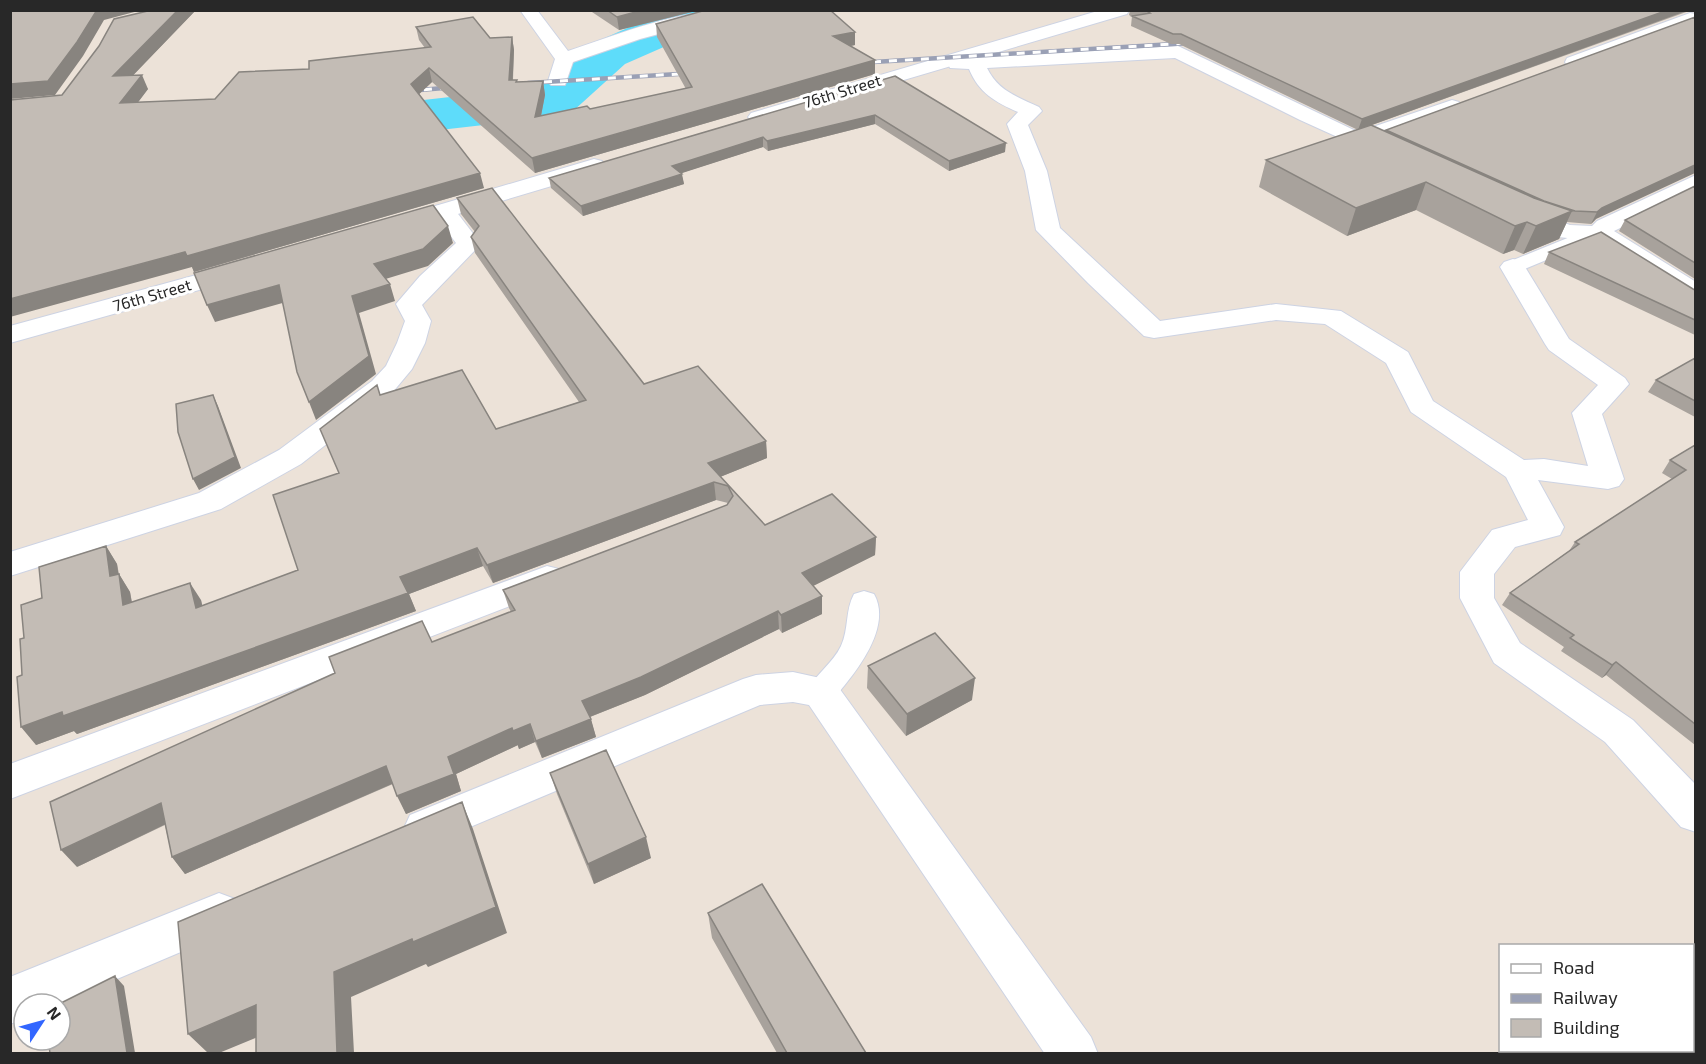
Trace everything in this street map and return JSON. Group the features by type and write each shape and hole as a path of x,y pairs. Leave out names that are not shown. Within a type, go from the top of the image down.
{"street":[{"path":"528,10 564,59"},
{"path":"564,59 634,35 727,10"},
{"name":"76th Street","path":"741,122 1105,12"},
{"path":"1555,69 1690,18"},
{"path":"936,63 976,64 1178,52 1400,159"},
{"path":"558,81 564,59"},
{"path":"976,64 984,84 998,96 1032,111 1017,124 1036,171 1048,230 1154,330 1276,312 1332,317 1398,358 1421,406 1518,471 1548,527 1504,538 1476,572 1477,598 1507,653 1619,731 1695,814"},
{"path":"1357,139 1468,100"},
{"path":"378,230 616,159"},
{"path":"1597,234 1605,226 1695,182"},
{"path":"1666,196 1695,208"},
{"path":"1498,204 1555,229 1597,234 1695,294"},
{"path":"10,564 210,501 290,457 382,387 398,369 411,343 418,321 409,304 429,281 470,244 444,211"},
{"name":"76th Street","path":"10,335 257,266"},
{"path":"1513,267 1559,344 1615,384 1587,413 1608,479 1544,469 1518,471"},
{"path":"10,782 582,564"},
{"path":"393,842 756,690 793,687 821,692 1074,1053"},
{"path":"10,1001 251,901"}],"lane":[{"path":"1513,267 1597,234"},
{"path":"821,692 853,654 862,630 864,602"}],"building":[{"path":"10,10 97,10 48,81 10,84"},
{"path":"152,10 178,10 113,76 142,75 120,103 215,99 239,72 309,69 309,61 431,47 416,27 473,17 490,38 512,37 509,80 543,81 535,117 587,106 590,109 692,87 656,24 706,10 830,10 855,32 833,36 875,60 532,158 429,68 411,84 480,173 187,256 185,252 10,299 10,100 62,95 99,46 114,19"},
{"path":"607,10 643,10 617,17"},
{"path":"1145,10 1668,10 1362,119 1181,34 1173,34 1132,16 1150,13"},
{"path":"1695,17 1695,165 1597,212 1575,211 1544,201 1386,130"},
{"path":"895,76 1006,143 949,161 875,115 767,141 763,137 672,166 682,174 581,206 549,178"},
{"path":"1371,125 1534,198 1572,211 1536,226 1527,222 1515,226 1426,182 1356,208 1266,160"},
{"path":"1695,186 1695,263 1625,220"},
{"path":"492,188 644,384 698,366 766,441 708,463 765,525 832,494 876,537 802,573 822,596 781,615 778,611 641,677 582,701 591,719 536,741 530,724 513,731 512,728 448,757 454,774 397,796 386,766 172,857 161,803 61,850 50,802 335,673 329,657 422,621 432,642 515,610 503,590 727,505 733,496 728,486 714,482 487,565 477,548 400,577 408,593 63,716 62,712 21,727 17,677 22,675 20,639 24,638 21,605 42,598 39,567 106,546 110,576 119,574 123,605 190,583 196,608 298,570 273,495 339,473 320,429 377,385 380,395 462,370 496,429 586,400 471,237 479,226 457,198"},
{"path":"433,205 448,226 423,249 374,264 390,284 352,296 369,356 309,402 297,372 279,285 207,305 194,273"},
{"path":"1601,232 1695,290 1695,320 1549,252"},
{"path":"1695,358 1695,401 1656,380"},
{"path":"213,395 235,457 193,479 178,432 176,404"},
{"path":"1695,445 1695,724 1616,662 1612,665 1570,638 1574,635 1510,593 1579,544 1575,542 1686,470 1670,460"},
{"path":"935,633 975,678 907,714 868,666"},
{"path":"606,750 646,837 588,864 550,773"},
{"path":"462,802 496,907 334,972 337,1053 256,1053 256,1005 188,1034 178,922"},
{"path":"762,884 866,1053 787,1053 708,913"},
{"path":"115,976 127,1053 50,1053 72,1052 72,998"}],"waterway":[{"path":"317,128 554,101 608,54 649,36 753,10"}],"railway":[{"path":"857,63 1190,43"},
{"path":"528,83 695,73"},
{"path":"408,91 456,87"}]}
